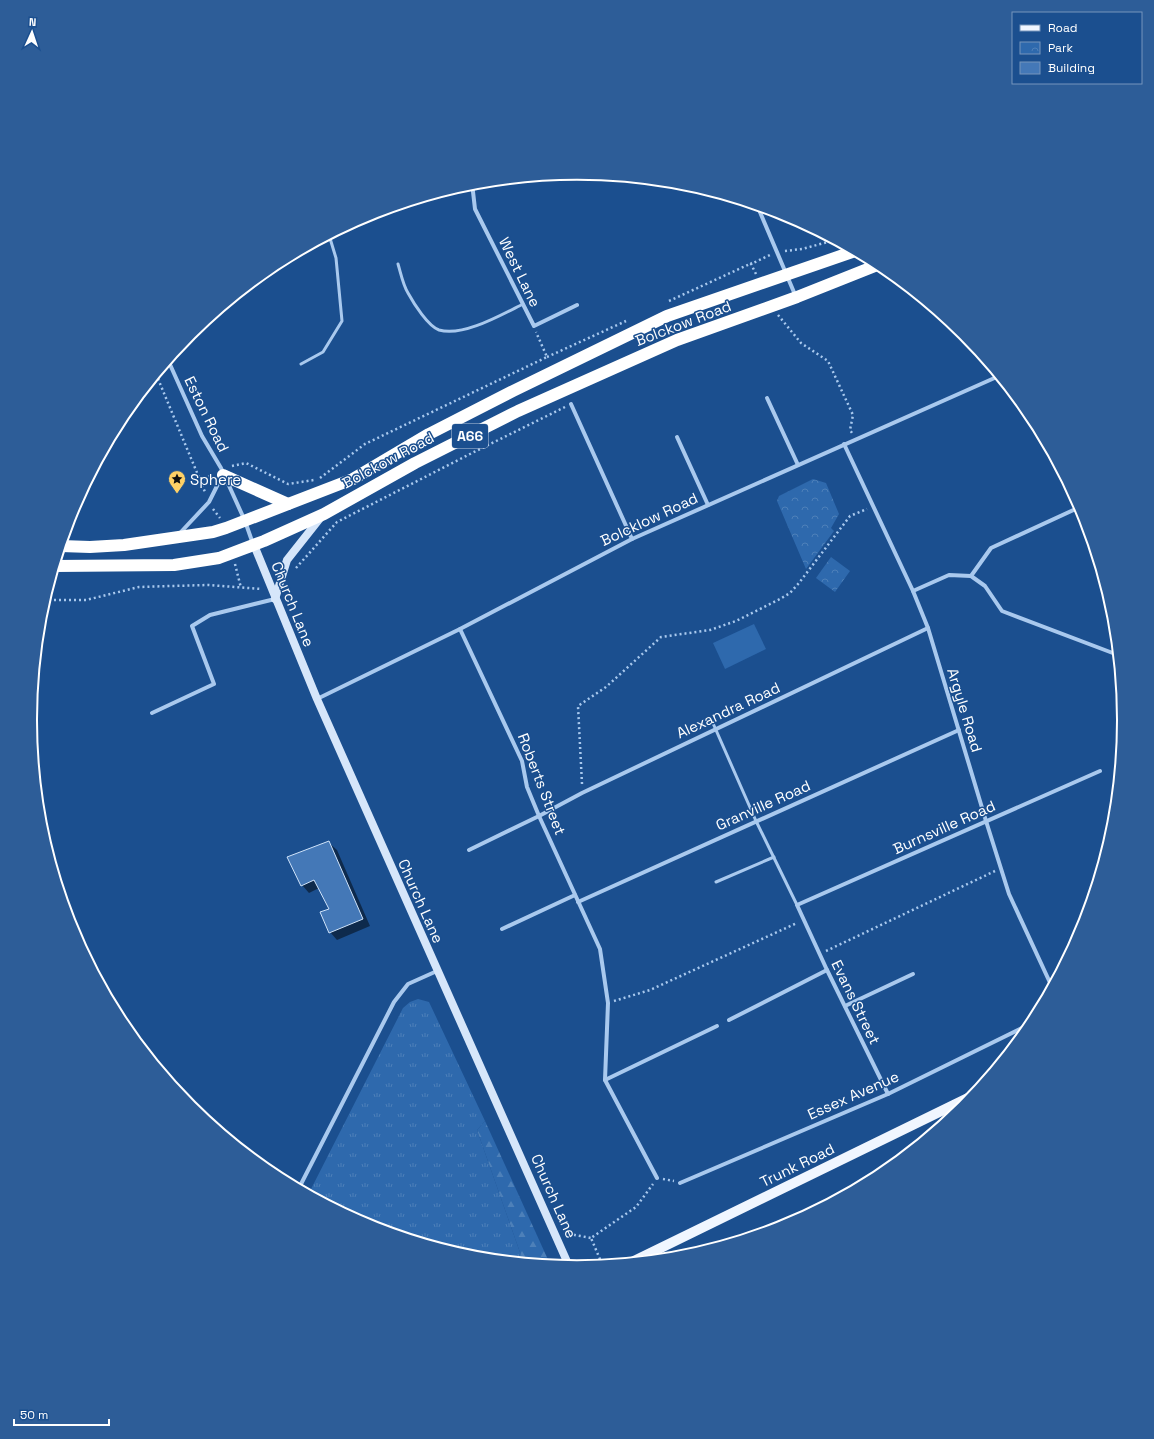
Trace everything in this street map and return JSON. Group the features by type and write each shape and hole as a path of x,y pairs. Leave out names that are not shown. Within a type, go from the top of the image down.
{"highway":[{"name":"Bolckow Road","path":"288,504 353,479 429,434 513,391 667,316 849,253"},
{"name":"Bolckow Road","path":"60,566 174,565 219,558 328,511 415,463 518,411 677,340 797,298 871,267"},
{"path":"222,472 288,504"},
{"name":"A66","path":"66,546 90,547 124,545 213,532 288,504"}],"main road":[{"name":"Trunk Road","path":"647,1255 956,1104"}],"street":[{"name":"West Lane","path":"473,190 475,209 534,326 577,305"},
{"path":"760,211 797,298"},
{"name":"Eston Road","path":"170,364 202,436 222,472 245,521 254,544"},
{"name":"Bolcklow Road","path":"317,700 460,629 632,539 995,378"},
{"path":"768,398 798,465"},
{"path":"571,404 632,539"},
{"path":"677,437 708,505"},
{"name":"Argyle Road","path":"844,444 913,591 928,628 1009,894 1050,981"},
{"path":"176,538 209,502 222,472"},
{"path":"972,576 991,548 1074,510"},
{"path":"152,714 214,684 192,626 210,615 275,599 287,560 328,511"},
{"name":"Church Lane","path":"254,544 317,700 566,1259"},
{"path":"913,591 949,575 972,576 985,586 1002,611 1112,653"},
{"name":"Alexandra Road","path":"469,850 582,793 928,628"},
{"name":"Roberts Street","path":"460,629 522,761 527,787 539,816 600,949 608,1002 605,1080"},
{"name":"Granville Road","path":"578,902 959,730"},
{"name":"Burnsville Road","path":"797,905 1100,771"},
{"path":"502,929 575,895"},
{"name":"Evans Street","path":"797,905 819,954 888,1094"},
{"path":"729,1020 827,970"},
{"path":"301,1183 394,1002 408,984 437,971"},
{"path":"845,1006 913,974"},
{"path":"657,1178 605,1080 717,1026"},
{"name":"Essex Avenue","path":"680,1182 888,1094 1019,1029"}],"lane":[{"path":"301,364 323,352 342,321 336,258 330,239"},
{"path":"398,264 408,293 425,319 438,330 453,332 486,322 523,304"},
{"path":"712,721 756,821 797,905"},
{"path":"716,882 774,857"}],"path":[{"path":"760,284 751,264 777,252 802,249 828,242"},
{"path":"771,307 801,343 828,361 853,415 850,430 856,440"},
{"path":"200,482 246,463 288,484 317,480 365,444 547,357 534,326"},
{"path":"158,379 209,502 226,528"},
{"path":"582,793 578,706 606,687 661,638 710,630 742,618 790,593 799,584 850,516 874,506"},
{"path":"328,511 337,522"},
{"path":"233,552 241,588"},
{"path":"819,954 1001,868"},
{"path":"608,1002 650,990 804,920"},
{"path":"554,1231 591,1238 636,1207 657,1178 680,1182"},
{"path":"591,1238 600,1259"}],"green space":[{"path":"813,479 826,483 839,514 831,528 834,531 806,569 777,501 779,496"},
{"path":"831,557 850,571 835,592 816,578"},
{"path":"754,624 766,649 725,669 713,643"},
{"path":"418,999 429,1002 485,1121 477,1130 521,1256 472,1249 403,1231 338,1204 311,1189 403,1008 410,1002"},
{"path":"485,1121 547,1258 521,1256 477,1130"}],"building":[{"path":"329,841 363,919 329,933 320,912 329,909 314,880 301,886 287,857"}],"place":[{"name":"Sphere","path":"177,494"}]}
